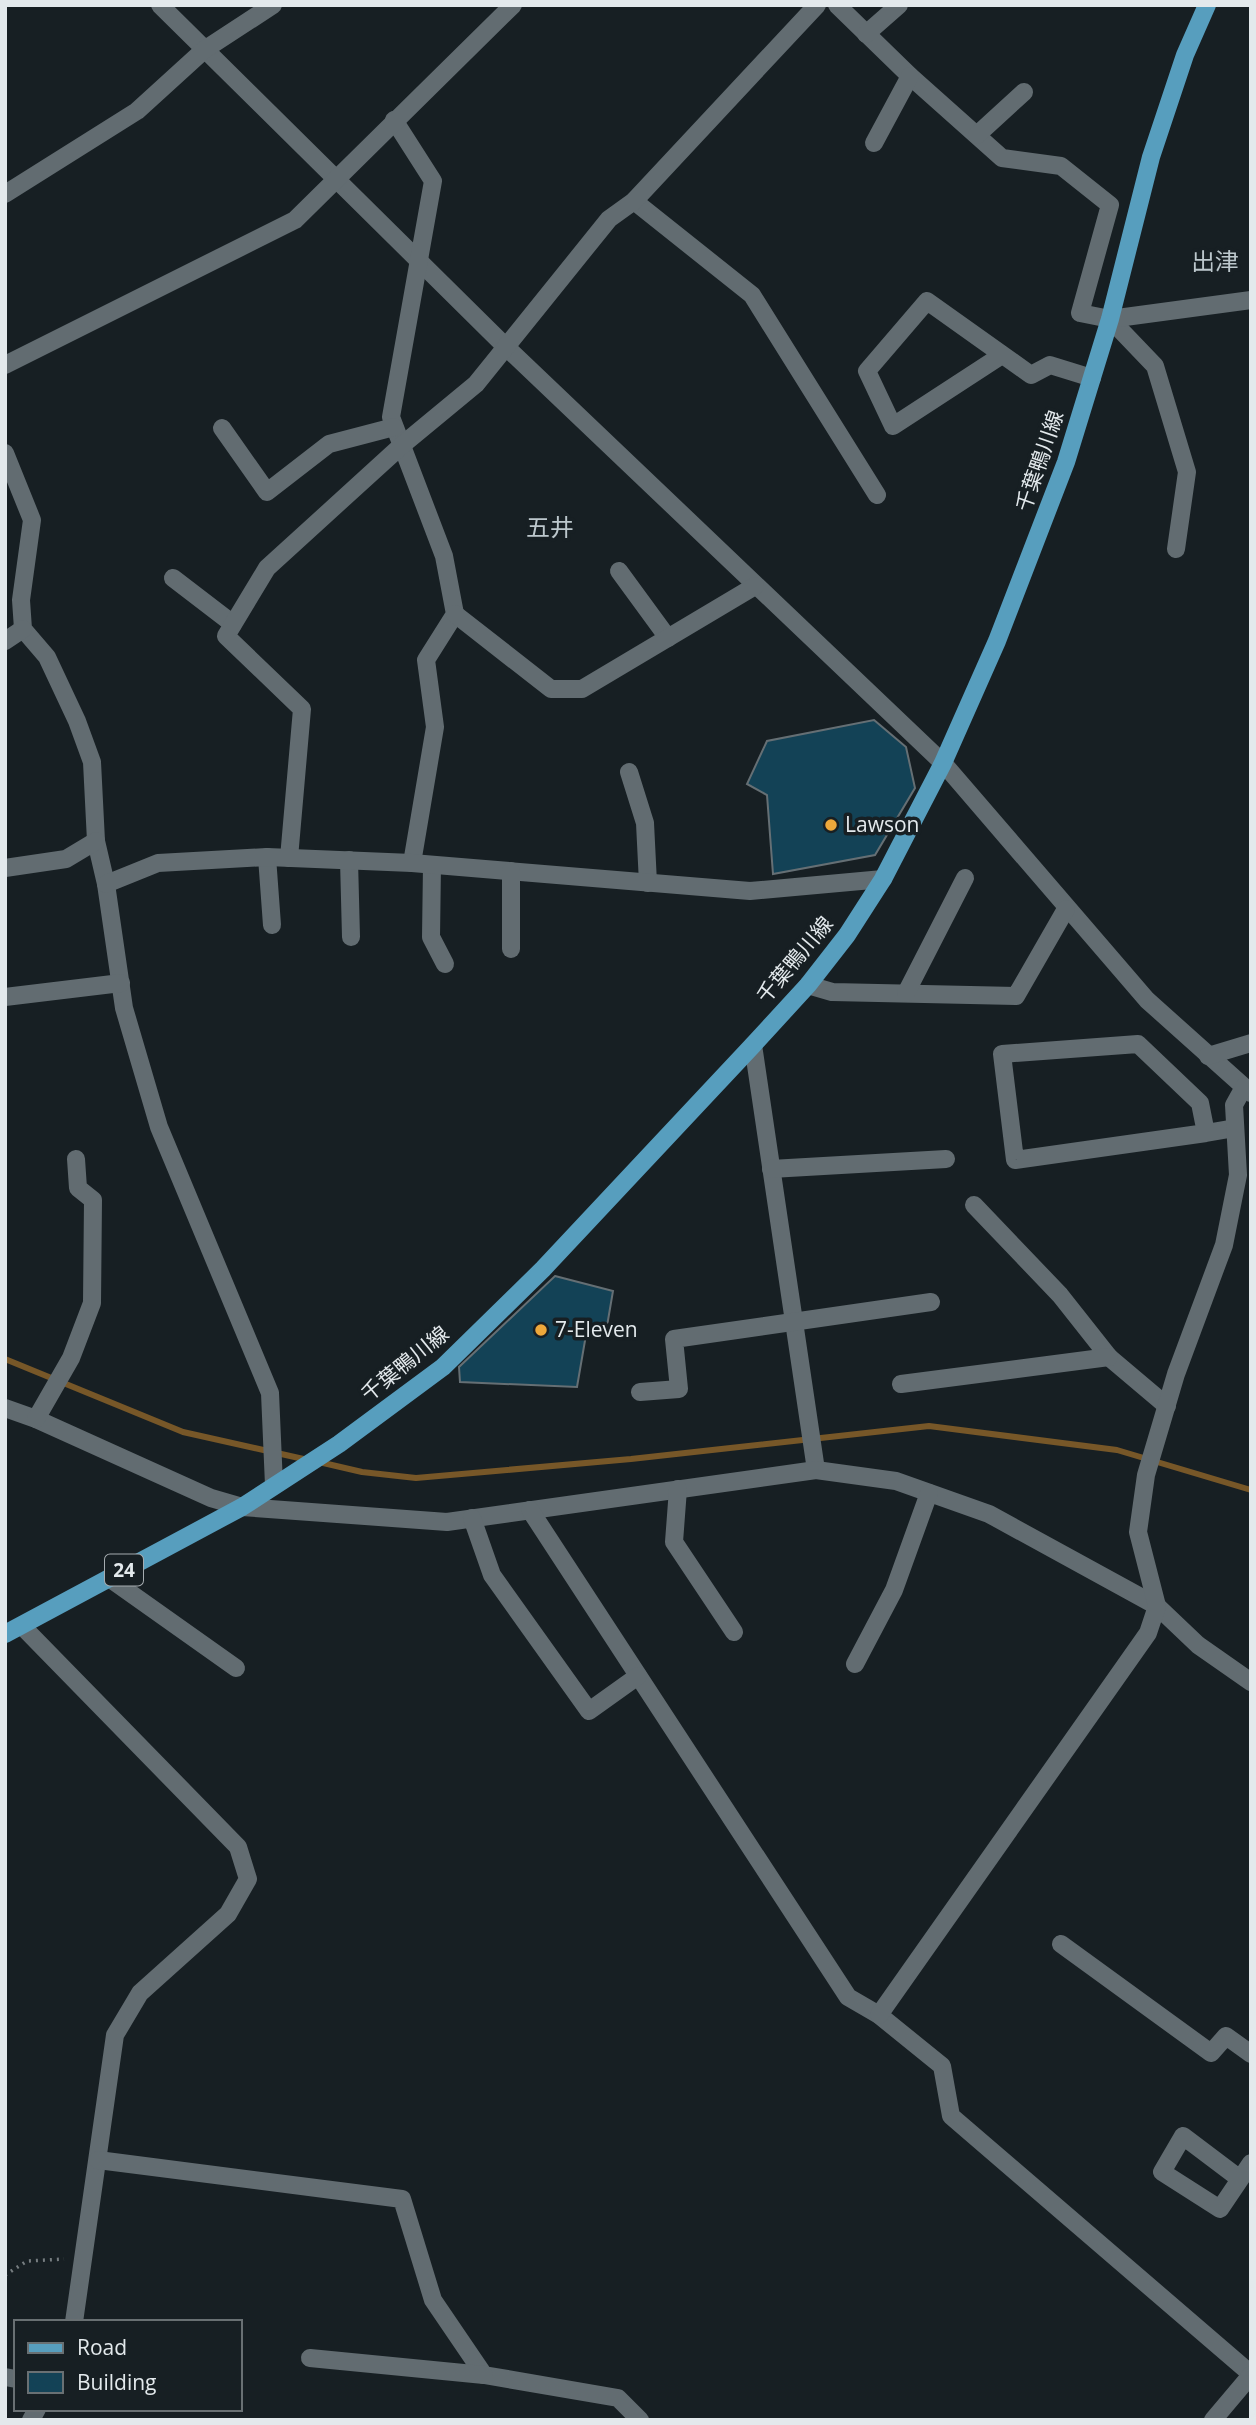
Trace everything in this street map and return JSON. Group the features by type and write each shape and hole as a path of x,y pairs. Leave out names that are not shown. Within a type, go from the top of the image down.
{"main road":[{"name":"千葉鴨川線","path":"5,1634 242,1507 339,1444 443,1367 543,1269 753,1045 808,985 847,936 883,879 943,763 1012,602 1066,462 1110,319 1151,156 1185,55 1207,5"}],"street":[{"path":"160,5 505,346 943,763 1147,1000 1247,1090 1234,1105 1238,1175 1224,1245 1167,1406 1146,1475 1138,1532 1157,1605 1148,1633 879,2015"},
{"path":"5,194 137,111 204,50 273,5"},
{"path":"5,365 295,220 513,5"},
{"path":"289,858 302,709 226,636 267,568 401,446 476,384 609,219 634,201 817,5"},
{"path":"837,5 910,76 1002,158 1061,166 1110,205 1080,313 1110,319 1251,300"},
{"path":"866,34 899,5"},
{"path":"874,143 910,76"},
{"path":"977,135 1024,92"},
{"path":"394,120 433,181 391,417 444,556 455,614 551,689 582,689 590,687 755,586"},
{"path":"634,201 752,295 877,495"},
{"path":"1002,355 893,426 867,371 927,301 1031,375 1050,365 1092,378"},
{"path":"1110,319 1155,366 1187,472 1176,549"},
{"path":"222,428 267,492 329,444 394,427"},
{"path":"5,453 32,520 21,600 23,629 47,657 77,720 92,762 96,841 106,884 124,1008 159,1127 270,1393 274,1485"},
{"path":"619,571 668,638"},
{"path":"173,578 233,624"},
{"path":"412,863 435,727 426,660 455,614"},
{"path":"5,641 23,629"},
{"path":"629,772 645,823 648,883"},
{"path":"5,868 66,859 96,841"},
{"path":"267,857 272,925"},
{"path":"106,884 158,863 267,857 412,863 750,891 883,879"},
{"path":"349,860 351,937"},
{"path":"432,865 430,937 445,964"},
{"path":"511,871 511,949"},
{"path":"906,993 965,878"},
{"path":"808,985 832,992 1016,996 1066,909"},
{"path":"5,997 121,983"},
{"path":"1208,1056 1251,1042"},
{"path":"1206,1133 1200,1103 1138,1044 1002,1054 1015,1160 1206,1133 1235,1128"},
{"path":"753,1045 816,1470"},
{"path":"36,1419 71,1357 92,1303 93,1200 78,1188 76,1159"},
{"path":"771,1169 946,1159"},
{"path":"974,1205 1060,1296 1109,1357 1167,1406"},
{"path":"640,1392 679,1389 674,1339 931,1303"},
{"path":"901,1384 1109,1357"},
{"path":"5,1408 36,1419 211,1499 242,1507 447,1522 816,1470 896,1481 989,1514 1157,1605 1199,1645 1251,1682"},
{"path":"678,1489 674,1542 734,1632"},
{"path":"855,1664 894,1590 929,1493"},
{"path":"530,1510 848,1997 879,2015 942,2067 951,2116 1251,2375 1213,2420"},
{"path":"471,1518 492,1575 589,1711 638,1676"},
{"path":"109,1578 236,1668"},
{"path":"23,1626 238,1847 248,1879 228,1914 140,1993 115,2035 74,2320"},
{"path":"1061,1944 1211,2053 1226,2036 1251,2054"},
{"path":"98,2160 402,2199 433,2300 484,2375"},
{"path":"1240,2179 1251,2163"},
{"path":"310,2358 484,2375 618,2398 640,2420"}],"path":[{"path":"5,2275 27,2261 84,2258"}],"building":[{"name":"Lawson","path":"874,720 906,747 915,788 875,855 773,874 767,795 747,784 767,741"},
{"name":"7-Eleven","path":"555,1276 613,1291 606,1332 587,1329 577,1387 460,1382 459,1367"}],"waterway":[{"path":"5,1359 183,1432 308,1460"},
{"path":"319,1462 362,1472 416,1478 631,1459 929,1426 1117,1450 1251,1490"}],"place":[{"name":"Lawson","path":"831,825"},
{"name":"7-Eleven","path":"541,1330"}],"district":[{"name":"出津","path":"1215,262"},
{"name":"五井","path":"550,528"}]}
